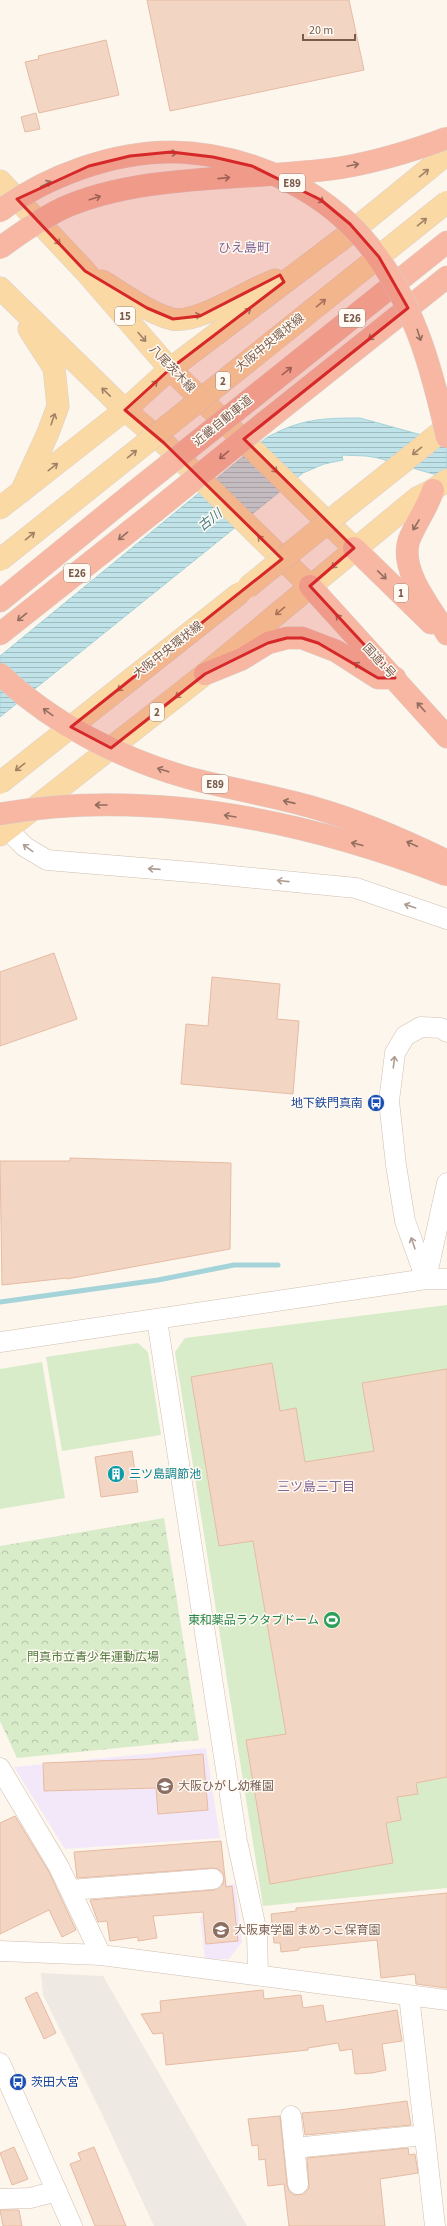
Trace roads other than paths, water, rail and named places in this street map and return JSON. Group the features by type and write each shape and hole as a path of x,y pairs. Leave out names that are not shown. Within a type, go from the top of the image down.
{"highway":[{"name":"E89","path":"0,248 26,229 62,209 100,196 139,188 177,183 340,168 384,158 447,138"},
{"name":"E89","path":"0,211 47,183 89,166 130,156 171,152 214,156 252,166 289,181 321,200 350,224 378,257 400,291 416,326 431,370 447,438"},
{"name":"近畿自動車道","path":"0,601 447,242"},
{"name":"E26","path":"0,634 447,277"},
{"path":"440,485 427,509 414,528 408,542 407,556 410,574 447,634"},
{"name":"1","path":"354,548 447,639"},
{"name":"国道1号","path":"310,586 447,737"},
{"path":"205,674 242,659 268,643 287,638 302,638 336,652 378,678 395,678"},
{"name":"E89","path":"0,674 60,720 144,763 188,778 315,808 367,825 411,843 447,861"},
{"path":"2,826 52,807 88,805 185,809 252,819 320,834 381,850 447,875"}],"main road":[{"path":"0,508 125,410 170,369 350,233 447,154"},
{"name":"八尾茨木線","path":"0,181 85,271 170,369 253,448 354,548"},
{"name":"大阪中央環状線","path":"0,560 447,202"},
{"path":"85,271 147,308 173,319 200,316 259,285 299,272"},
{"path":"0,288 125,410 164,443 310,586"},
{"path":"17,305 28,328 54,368 58,406 48,434 21,493"},
{"name":"大阪中央環状線","path":"0,783 447,427"},
{"name":"2","path":"2,826 205,674 354,548 417,498 440,485"}],"street":[{"path":"2,826 25,847 47,860 356,888 447,919"},
{"path":"426,1280 406,1221 396,1165 389,1101 395,1053 405,1036 421,1027 441,1028 447,1032"},
{"path":"426,1280 447,1183"},
{"path":"0,1342 447,1278"},
{"path":"157,1320 237,1841 257,1933 258,1975"},
{"path":"0,1768 59,1867 101,1955"},
{"path":"70,1890 213,1879"},
{"path":"0,1951 101,1955 447,2000"},
{"path":"409,1995 425,2135 439,2222"},
{"path":"0,2063 72,2226"},
{"path":"291,2116 298,2184"},
{"path":"294,2148 425,2135"},
{"path":"0,2198 30,2198 57,2191"}],"water":[{"name":"古川","path":"334,418 360,418 447,442 447,478 378,458 342,455 343,460 324,464 303,473 0,717 0,656 266,438 301,423"}],"waterway":[{"path":"0,1302 158,1280 234,1265 278,1265"}],"place":[{"name":"地下鉄門真南","path":"376,1103"},
{"name":"三ツ島調節池","path":"116,1474"},
{"name":"東和薬品ラクタブドーム","path":"332,1620"},
{"name":"大阪ひがし幼稚園","path":"165,1786"},
{"name":"大阪東学園 まめっこ保育園","path":"221,1930"},
{"name":"茨田大宮","path":"18,2082"}],"district":[{"name":"ひえ島町","path":"244,248"},
{"name":"三ツ島三丁目","path":"316,1487"}],"park label":[{"name":"門真市立青少年運動広場","path":"93,1657"}]}
